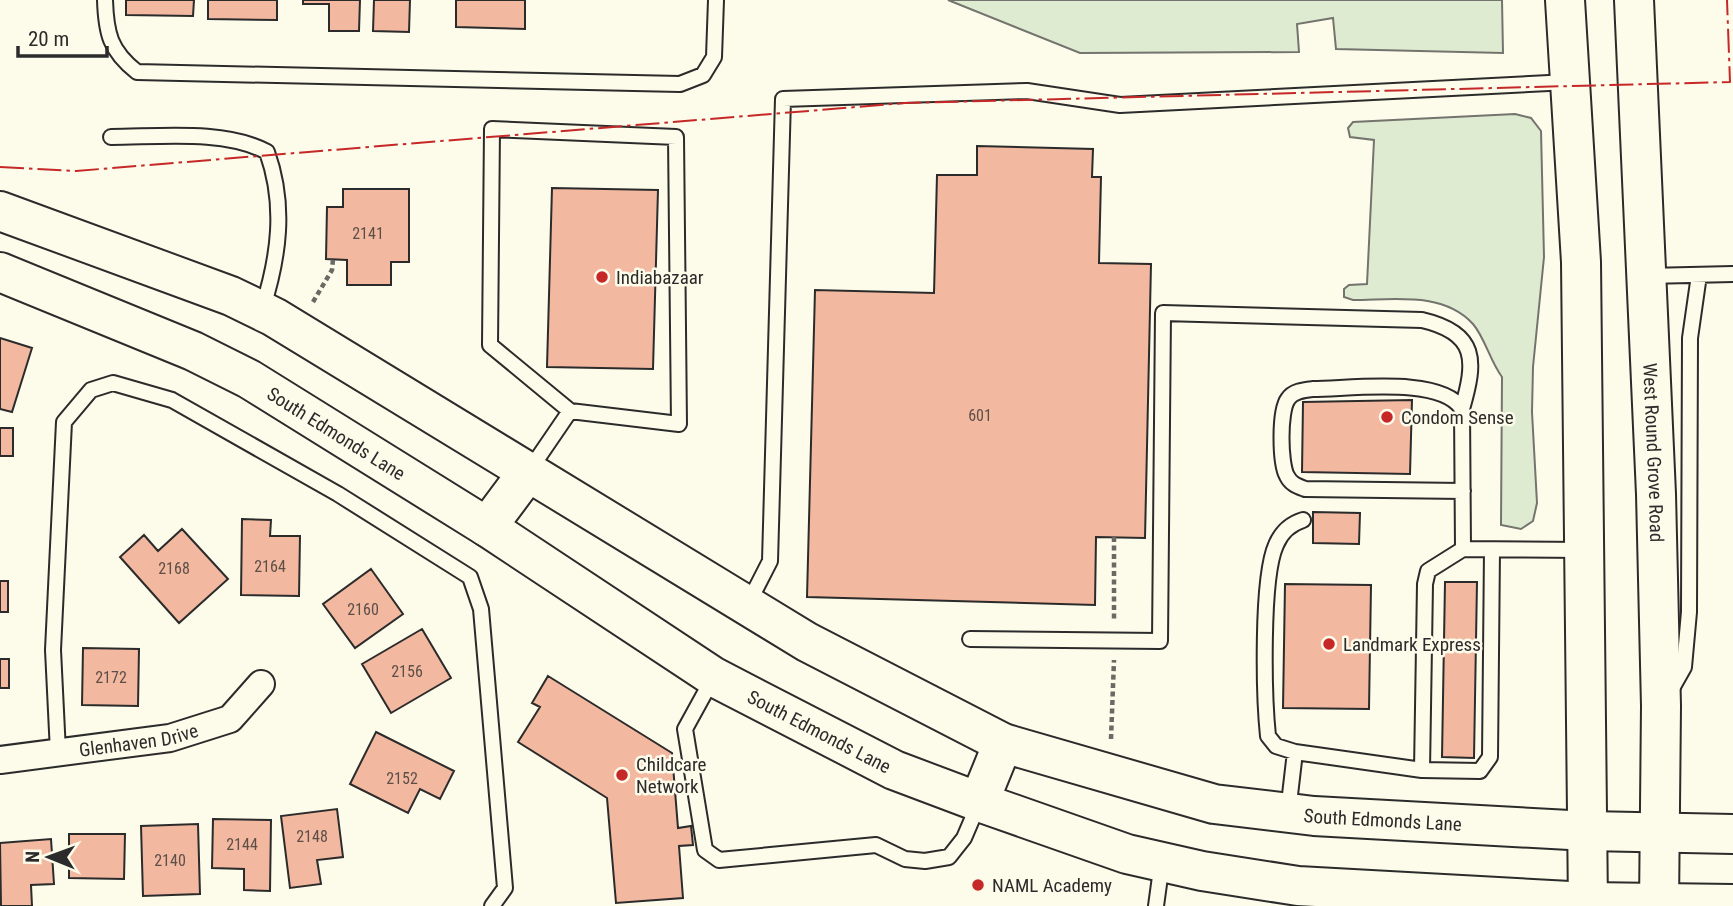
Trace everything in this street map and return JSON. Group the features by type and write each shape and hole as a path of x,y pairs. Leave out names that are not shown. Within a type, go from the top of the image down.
{"main road":[{"path":"1565,0 1581,262 1588,904"},
{"name":"West Round Grove Road","path":"1634,0 1656,494 1661,706 1659,905"},
{"name":"South Edmonds Lane","path":"0,211 232,296 261,311 807,642 1003,743 1214,804 1314,816 1588,831 1733,834"},
{"name":"South Edmonds Lane","path":"0,272 193,351 249,379 487,527 713,677 894,770 979,802 1127,854 1298,886 1588,904 1733,904"},
{"path":"487,527 528,472"},
{"path":"979,802 1003,743"}],"street":[{"name":"Glenhaven Drive","path":"0,760 170,738 230,719 261,684"}],"lane":[{"path":"105,0 106,29 111,46 137,72 680,84 703,75 714,57 716,0"},
{"path":"747,606 770,561 783,99 1027,91 1120,105 1569,82"},
{"path":"492,129 676,137 679,424 570,411 489,345 492,129"},
{"path":"111,137 230,138 253,144 267,152 274,173 280,214 275,268 261,311"},
{"path":"1645,276 1733,274"},
{"path":"1661,706 1684,667 1689,612 1690,338 1699,275"},
{"path":"970,639 1160,641 1163,313 1422,320 1445,325 1461,338 1472,356 1471,377 1462,409 1463,549"},
{"path":"58,752 53,650 64,422 91,390 113,383 172,400 338,494 470,577 481,609 505,888 492,906"},
{"path":"1462,409 1456,399 1444,393 1421,388 1313,389 1298,391 1288,398 1282,422 1283,466 1293,484 1305,489 1463,491"},
{"path":"528,472 570,411"},
{"path":"1303,520 1291,525 1276,544 1268,581 1268,736 1276,746 1295,752 1422,770 1480,771 1490,757 1492,550"},
{"path":"1422,770 1425,584 1429,571 1463,549 1585,550"},
{"path":"713,677 685,729 705,850 719,860 876,845 905,859 948,857 964,838 979,802"},
{"path":"1288,812 1295,752"},
{"path":"1156,906 1162,862"}],"path":[{"path":"309,309 332,270 333,259"}],"green space":[{"path":"948,0 1502,0 1503,53 1336,49 1333,18 1297,24 1299,52 1080,53"},
{"path":"1515,114 1531,118 1541,131 1544,257 1533,367 1532,412 1537,503 1533,521 1521,529 1501,525 1502,377 1473,324 1461,313 1432,302 1401,299 1353,300 1344,297 1344,289 1349,285 1367,284 1374,140 1350,137 1348,128 1353,122"}],"building":[{"path":"126,0 194,0 193,16 126,15"},
{"path":"208,0 277,0 277,20 208,19"},
{"path":"303,0 360,0 359,31 329,31 329,4 303,4"},
{"path":"374,0 410,0 409,32 373,31"},
{"path":"456,0 525,0 525,29 456,27"},
{"path":"977,146 1093,149 1092,177 1101,177 1099,263 1151,264 1145,538 1096,537 1095,605 807,597 815,290 934,293 937,175 977,175"},
{"path":"552,188 658,190 653,369 547,367"},
{"path":"343,189 409,189 409,262 391,262 391,285 347,285 347,260 326,259 327,207 343,207"},
{"path":"0,338 32,348 12,412 0,409"},
{"path":"1412,400 1410,474 1302,472 1303,402"},
{"path":"0,428 13,428 13,456 0,456"},
{"path":"1313,512 1360,513 1359,544 1313,543"},
{"path":"242,519 271,520 270,536 300,536 299,596 241,595"},
{"path":"182,529 228,579 179,623 120,557 144,535 158,551"},
{"path":"371,569 403,614 355,648 323,604"},
{"path":"0,581 8,581 8,612 0,612"},
{"path":"1445,582 1477,582 1474,758 1442,757"},
{"path":"1285,584 1371,585 1369,709 1283,708"},
{"path":"422,629 451,678 391,713 362,664"},
{"path":"83,648 139,649 138,706 82,705"},
{"path":"0,659 9,659 9,688 0,688"},
{"name":"Childcare Network","path":"548,676 672,753 678,828 691,826 693,845 679,846 683,898 616,903 607,798 518,742 540,707 532,703"},
{"path":"376,732 454,771 440,799 420,789 408,813 350,784"},
{"path":"337,809 343,857 317,860 321,884 290,888 281,816"},
{"path":"213,819 271,820 270,891 244,890 244,869 212,868"},
{"path":"198,824 200,894 143,896 141,826"},
{"path":"69,834 125,834 124,879 69,878"},
{"path":"51,839 54,884 31,885 32,906 1,906 0,843"}],"power":[{"path":"0,167 76,171 905,103 1730,82 1727,0"}],"place":[{"name":"Indiabazaar","path":"602,277"},
{"name":"Condom Sense","path":"1387,417"},
{"name":"Landmark Express","path":"1329,644"},
{"name":"Childcare Network","path":"622,775"},
{"name":"NAML Academy","path":"978,885"}]}
